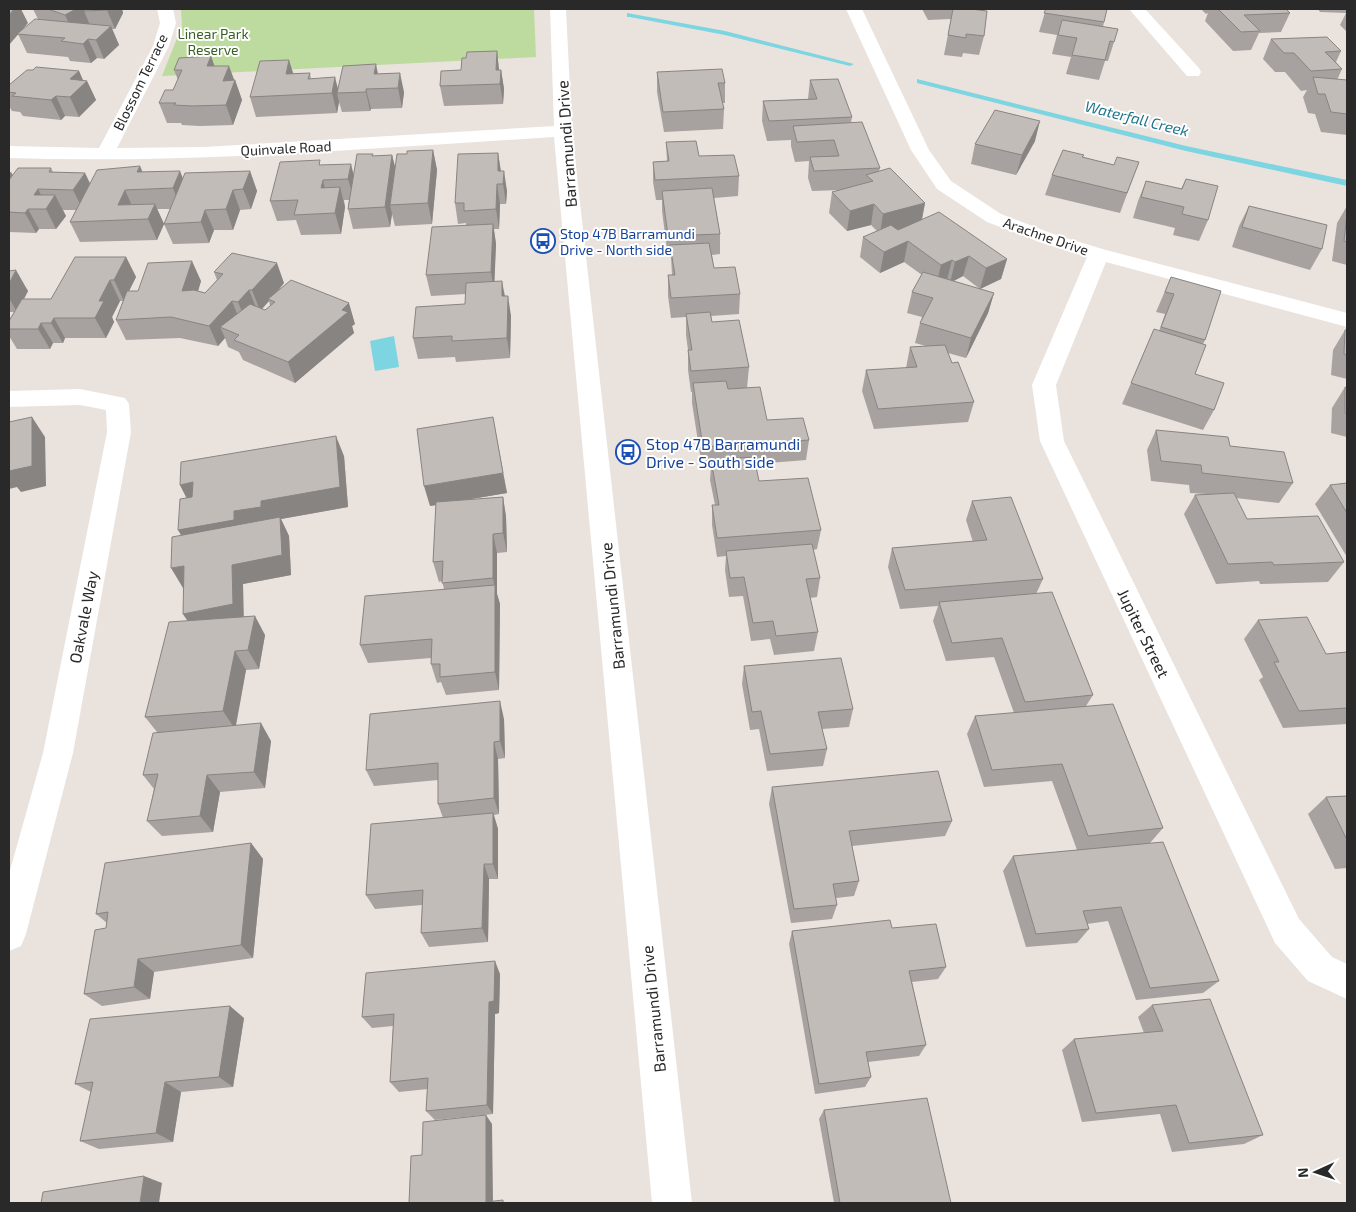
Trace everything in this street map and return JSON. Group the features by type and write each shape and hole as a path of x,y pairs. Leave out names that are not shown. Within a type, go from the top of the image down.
{"street":[{"name":"Blossom Terrace","path":"105,154 161,46 168,23 165,9"},
{"name":"Barramundi Drive","path":"558,9 563,131 672,1203"},
{"name":"Arachne Drive","path":"854,9 920,150 944,185 994,218 1048,239 1099,254 1347,320"},
{"path":"1138,9 1193,72"},
{"name":"Quinvale Road","path":"9,152 105,154 204,153 563,131"},
{"name":"Jupiter Street","path":"1099,254 1044,385 1052,441 1287,931 1320,969 1347,982"},
{"name":"Oakvale Way","path":"9,399 80,397 117,404 119,432 58,753 9,934"}],"green space":[{"name":"Linear Park Reserve","path":"181,9 534,9 536,57 162,76 182,26"}],"water":[{"path":"394,336 399,367 375,371 370,341"}],"building":[{"path":"48,9 76,9 65,15"},
{"path":"85,9 108,9 84,11"},
{"path":"953,9 987,11 984,36 966,34 966,38 948,35"},
{"path":"1046,9 1107,9 1104,22 1044,13"},
{"path":"1218,9 1286,9 1290,13 1244,15 1260,31 1241,32"},
{"path":"35,19 111,26 96,40 88,39 83,44 61,41 65,38 17,34"},
{"path":"1062,20 1118,29 1114,42 1110,41 1105,60 1072,55 1077,38 1058,35"},
{"path":"1327,37 1341,51 1325,52 1342,69 1311,71 1294,53 1284,53 1271,39"},
{"path":"497,51 496,70 501,70 500,84 440,86 441,71 461,70 462,58 466,58 467,52"},
{"path":"211,56 207,66 229,66 223,81 235,80 226,105 192,106 174,105 176,103 159,103 165,90 173,90 182,70 174,70 179,58"},
{"path":"289,60 286,74 310,73 308,79 335,77 332,93 250,97 260,61"},
{"path":"376,64 374,74 400,73 398,88 366,89 366,92 337,93 343,66"},
{"path":"36,67 79,71 70,79 87,81 70,97 56,96 51,100 12,96 16,93 9,92 9,85 27,70 33,70"},
{"path":"722,69 725,83 718,83 724,109 663,112 657,72"},
{"path":"1313,77 1347,80 1347,114 1331,112 1325,94 1318,94"},
{"path":"838,79 852,117 769,121 763,101 817,99 810,80"},
{"path":"995,110 1040,121 1022,155 975,144"},
{"path":"862,122 880,168 814,171 810,157 839,156 834,140 797,142 793,126"},
{"path":"696,141 699,156 734,155 739,176 655,180 653,162 669,161 666,142"},
{"path":"433,150 428,203 390,205 397,154 407,154 407,151"},
{"path":"1063,150 1114,165 1117,157 1139,162 1127,193 1052,175"},
{"path":"498,153 498,171 504,171 503,184 497,184 496,209 464,211 464,203 455,203 458,154"},
{"path":"357,154 373,154 372,156 392,155 385,207 348,209"},
{"path":"320,160 319,165 351,164 348,179 323,180 321,188 340,187 335,213 294,215 298,200 270,201 280,162"},
{"path":"140,166 137,172 180,171 173,188 125,190 118,205 155,204 148,219 70,222 97,170"},
{"path":"18,168 51,168 49,172 85,173 73,190 38,189 34,195 55,195 46,209 28,209 25,213 9,212 9,180"},
{"path":"890,168 925,203 883,214 874,204 850,211 832,192 873,181 866,175"},
{"path":"250,171 243,189 233,190 226,209 205,210 201,222 164,224 185,173"},
{"path":"1186,179 1218,186 1208,220 1182,214 1184,207 1141,197 1146,181 1182,189"},
{"path":"712,188 720,234 668,236 662,191"},
{"path":"1249,206 1327,225 1322,249 1242,227"},
{"path":"939,212 1007,259 986,268 969,256 941,265 908,241 884,252 863,237 891,225 898,230"},
{"path":"1347,214 1347,242 1344,241"},
{"path":"493,224 491,272 426,275 432,227"},
{"path":"709,243 714,268 735,267 740,294 671,298 668,275 675,275 670,245"},
{"path":"232,253 277,263 252,290 249,290 238,302 232,301 209,326 171,317 116,320 127,291 138,291 148,263 192,261 182,291 194,290 205,293 223,274 214,272"},
{"path":"75,257 126,257 114,280 110,280 99,301 104,301 95,318 54,318 51,323 41,323 38,329 9,329 9,321 22,299 51,299"},
{"path":"16,270 9,284 9,271"},
{"path":"923,272 994,293 971,338 920,323 933,298 912,292"},
{"path":"1171,277 1221,291 1205,340 1161,327 1174,294 1165,292"},
{"path":"291,280 349,303 342,310 348,312 288,362 234,340 239,335 220,327 250,304 265,310 275,302 268,299"},
{"path":"502,281 502,296 508,296 507,338 452,341 452,336 413,338 416,307 465,304 466,283"},
{"path":"710,312 712,322 739,320 749,367 691,371 688,350 692,350 686,314"},
{"path":"1154,329 1206,345 1195,374 1224,383 1214,410 1131,383"},
{"path":"1345,330 1347,330 1347,355 1344,354"},
{"path":"945,345 952,363 958,362 974,402 878,409 866,370 917,367 910,347"},
{"path":"726,381 728,389 760,387 767,420 803,418 809,440 703,447 693,383"},
{"path":"1345,387 1347,388 1347,414 1345,413"},
{"path":"32,417 32,466 9,471 9,422"},
{"path":"493,417 503,473 424,486 417,429"},
{"path":"1156,430 1228,437 1230,446 1284,452 1293,483 1202,473 1201,465 1161,461"},
{"path":"336,436 340,487 261,501 261,507 234,511 234,520 178,530 180,499 192,497 193,482 180,485 181,462"},
{"path":"754,457 759,481 808,478 821,530 717,538 712,505 719,505 711,460"},
{"path":"1347,483 1347,513 1330,485"},
{"path":"1234,493 1247,519 1318,516 1344,562 1274,565 1272,562 1228,564 1195,495"},
{"path":"503,497 503,533 493,534 493,578 442,583 443,561 433,562 436,502"},
{"path":"1011,497 1043,579 905,590 892,548 987,540 972,501"},
{"path":"280,517 282,555 232,565 233,604 183,614 184,566 171,568 172,537"},
{"path":"812,544 820,578 806,579 818,632 776,636 773,621 753,623 744,577 730,578 726,551"},
{"path":"495,585 495,672 440,677 440,664 431,664 432,639 360,645 365,596"},
{"path":"1052,592 1093,695 1025,702 1002,638 952,643 939,602"},
{"path":"255,616 248,650 235,651 223,711 145,717 169,622"},
{"path":"1307,617 1326,654 1347,652 1347,708 1299,711 1274,662 1279,662 1258,620"},
{"path":"841,658 853,709 818,712 827,749 770,754 761,711 752,712 744,666"},
{"path":"500,701 500,741 494,742 494,798 438,804 438,763 366,770 370,714"},
{"path":"1113,704 1163,828 1088,836 1062,764 992,770 975,716"},
{"path":"261,723 254,772 207,775 200,816 147,821 158,774 143,775 153,733"},
{"path":"938,771 952,821 849,831 859,881 833,884 837,905 794,909 772,787"},
{"path":"1347,796 1347,840 1326,797"},
{"path":"493,813 493,864 484,864 482,928 421,933 423,890 366,895 371,824"},
{"path":"1163,842 1219,981 1150,988 1121,907 1083,911 1089,929 1036,934 1013,856"},
{"path":"251,843 241,945 138,959 134,987 84,994 95,930 106,928 108,912 96,914 105,863"},
{"path":"890,920 892,928 936,924 946,967 909,971 926,1045 866,1052 871,1077 819,1084 792,931"},
{"path":"495,961 494,1001 489,1002 487,1105 426,1111 428,1078 390,1082 394,1014 362,1017 366,973"},
{"path":"1210,999 1263,1135 1189,1143 1176,1105 1096,1113 1074,1039 1163,1031 1152,1005"},
{"path":"230,1006 219,1077 165,1082 156,1133 80,1141 93,1082 75,1084 90,1019"},
{"path":"927,1098 951,1203 840,1203 824,1110"},
{"path":"486,1115 486,1202 503,1200 503,1203 409,1203 411,1156 422,1155 423,1122"},
{"path":"144,1176 140,1203 41,1203 43,1192"}],"waterway":[{"name":"Waterfall Creek","path":"630,15 725,33 850,64"},
{"name":"Waterfall Creek","path":"920,81 1186,149 1347,183"}],"place":[{"name":"Stop 47B Barramundi Drive - North side","path":"543,241"},
{"name":"Stop 47B Barramundi Drive - South side","path":"628,452"}]}
